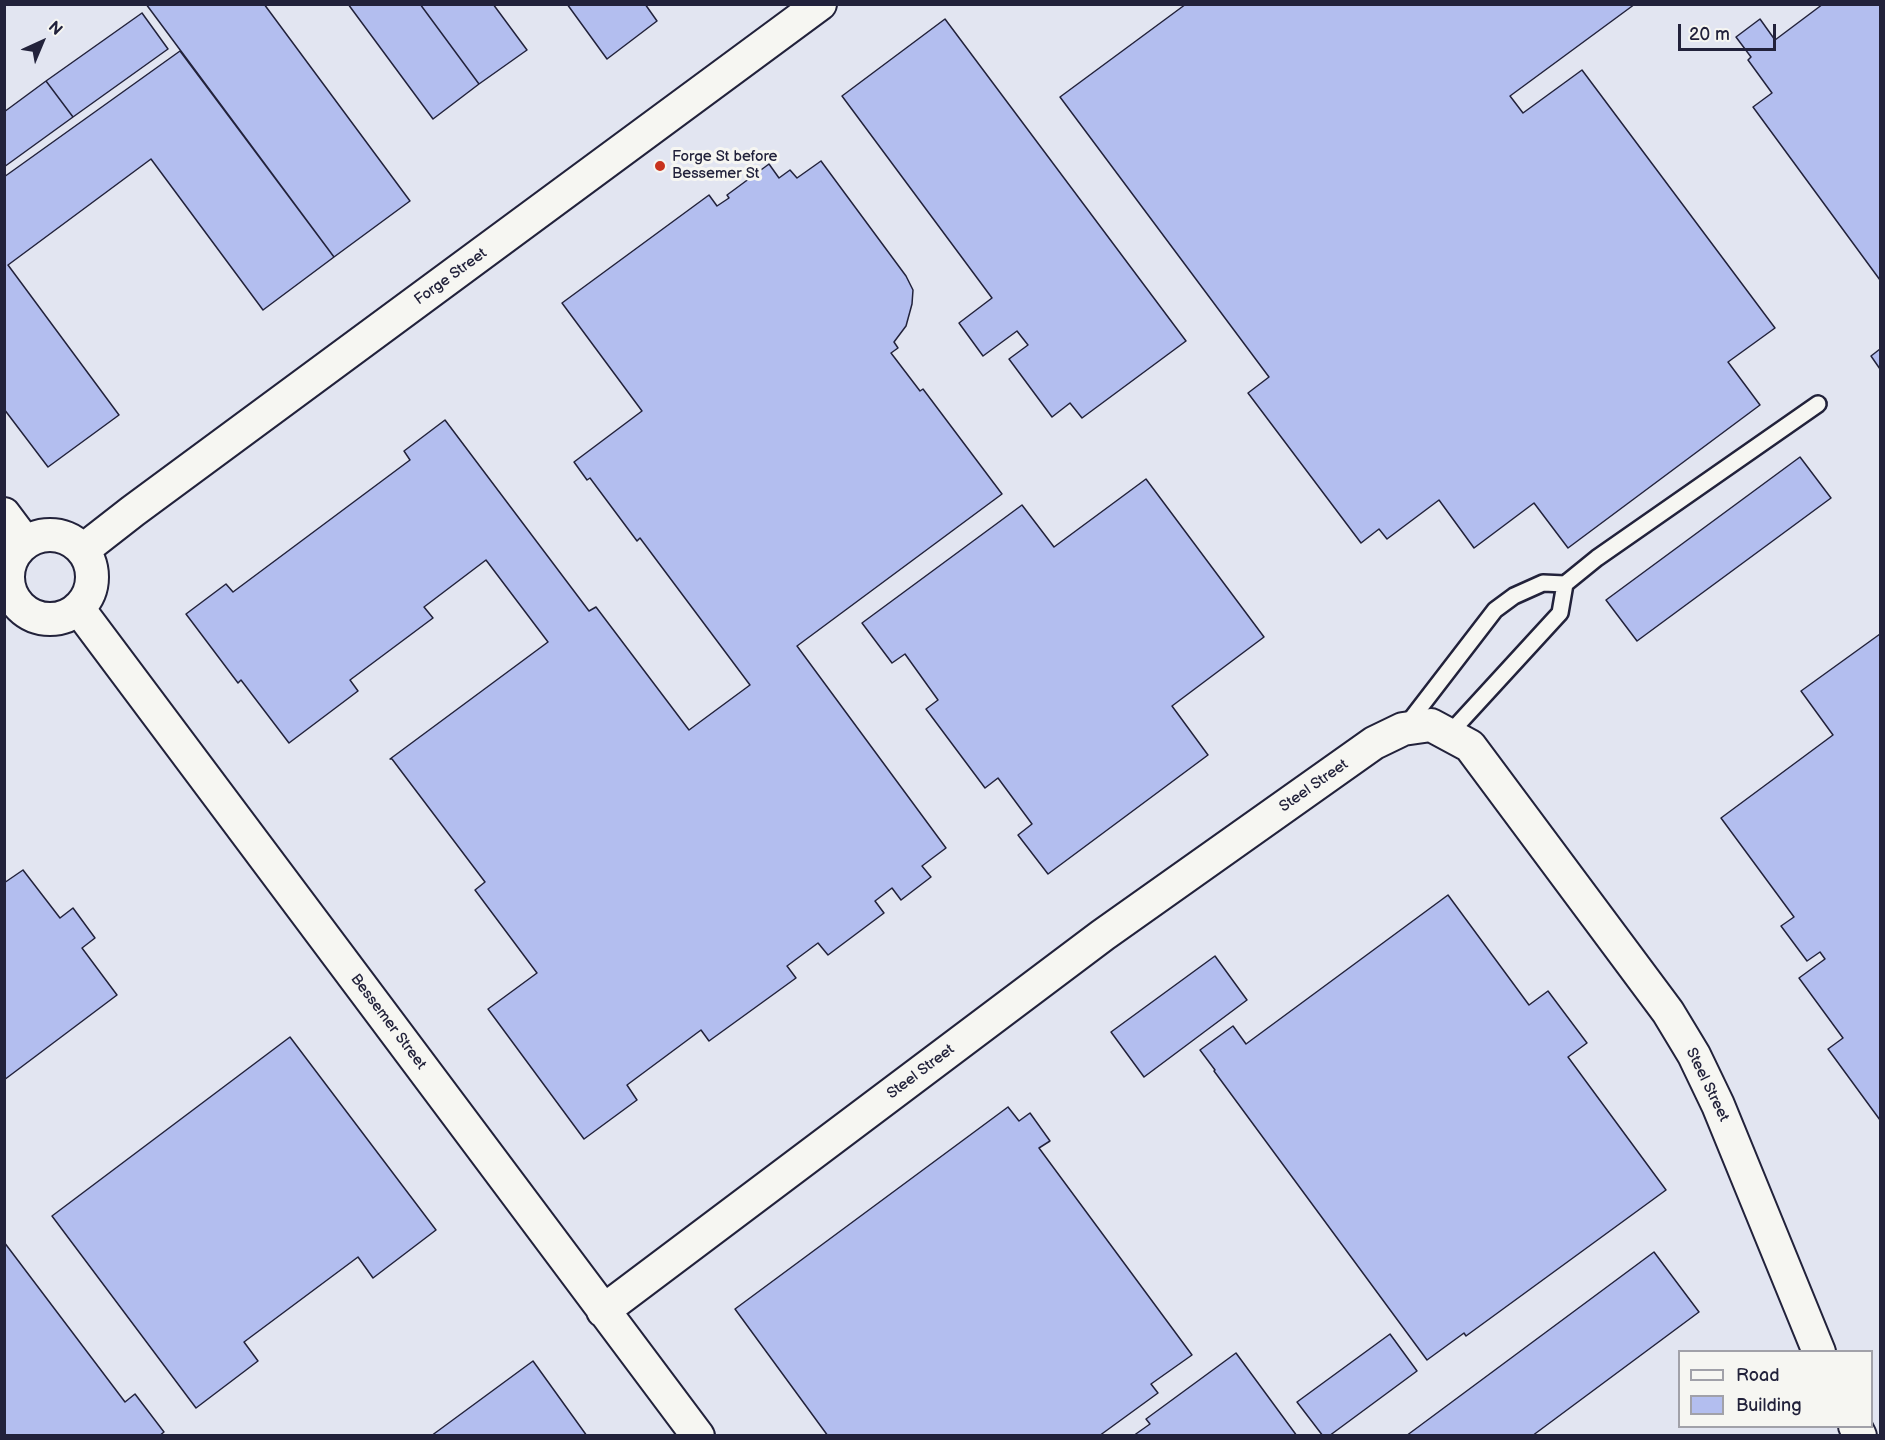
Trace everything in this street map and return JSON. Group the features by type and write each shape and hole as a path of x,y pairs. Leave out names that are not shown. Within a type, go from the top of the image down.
{"street":[{"name":"Forge Street","path":"83,550 820,4"},
{"path":"4,514 25,542"},
{"path":"57,535 83,550 90,564 92,581 88,595 78,608 66,616 47,619 33,616 20,608 10,607 7,570 12,556 25,542 38,536 57,535"},
{"name":"Bessemer Street","path":"78,608 698,1436"},
{"name":"Steel Street","path":"603,1311 1103,935 1374,743 1403,729 1431,725 1470,746 1475,752 1668,1012 1689,1046 1718,1105 1818,1350"}],"lane":[{"path":"1449,734 1560,614 1565,584 1597,558 1818,404"},
{"path":"1403,729 1495,610 1514,596 1543,583 1565,584"}],"shaded area":[{"path":"5,5 1880,5 1880,1435 5,1436"}],"building":[{"path":"146,4 264,4 410,201 334,257"},
{"path":"348,4 420,4 479,84 433,119"},
{"path":"420,4 493,4 527,50 479,84"},
{"path":"567,4 645,4 657,21 607,59"},
{"path":"1186,4 1635,4 1510,96 1523,113 1582,70 1775,328 1728,362 1760,405 1568,548 1534,503 1474,548 1439,500 1387,539 1379,529 1361,543 1248,393 1269,377 1060,97"},
{"path":"1823,4 1880,4 1880,280 1753,107 1772,93 1748,60 1751,57 1736,37 1760,19 1775,40"},
{"path":"142,13 168,49 73,117 46,81"},
{"path":"945,19 1186,341 1082,418 1070,403 1052,417 1009,359 1028,345 1017,331 983,356 959,323 992,298 842,96"},
{"path":"180,51 334,257 263,310 151,159 8,265 119,415 48,467 4,409 4,177"},
{"path":"46,81 73,117 4,167 4,112"},
{"path":"821,161 906,276 913,290 906,326 894,342 898,348 891,353 920,391 923,389 1002,494 797,646 946,848 922,866 931,877 901,900 892,888 875,901 884,913 828,955 818,943 787,966 796,978 709,1041 701,1030 627,1085 637,1100 584,1139 488,1009 537,973 475,890 485,882 390,759 548,642 486,560 424,607 433,618 350,680 358,691 289,743 241,680 238,683 186,614 226,584 233,592 410,460 404,451 445,420 589,611 596,607 689,730 750,685 640,538 637,541 590,478 587,480 574,462 642,411 562,303 709,195 717,206 729,198 727,195 769,164 779,178 790,170 797,178"},
{"path":"1880,349 1880,369 1871,356"},
{"path":"1800,457 1831,498 1637,641 1606,600"},
{"path":"1146,479 1264,637 1172,706 1208,755 1048,874 1018,835 1032,824 998,778 985,788 926,709 938,700 905,654 892,663 862,623 1022,505 1054,547"},
{"path":"1880,634 1880,1120 1828,1049 1843,1038 1799,978 1825,959 1820,952 1807,961 1781,926 1794,917 1721,818 1833,735 1801,691"},
{"path":"23,870 60,918 73,908 95,938 82,948 117,995 4,1080 4,883"},
{"path":"1448,895 1529,1005 1548,991 1587,1043 1568,1057 1666,1190 1466,1336 1464,1333 1427,1360 1200,1050 1233,1026 1246,1044"},
{"path":"1215,956 1247,1000 1144,1077 1111,1032"},
{"path":"290,1037 436,1230 373,1278 358,1257 244,1342 258,1361 196,1408 52,1216"},
{"path":"1008,1107 1019,1121 1030,1113 1050,1141 1039,1148 1192,1355 1151,1384 1158,1393 1099,1436 828,1436 735,1309"},
{"path":"4,1242 125,1402 135,1394 164,1432 159,1436 4,1436"},
{"path":"1654,1252 1699,1312 1532,1436 1406,1436"},
{"path":"1390,1334 1417,1371 1329,1436 1323,1436 1297,1402"},
{"path":"1236,1353 1297,1436 1133,1436 1150,1424 1146,1419"},
{"path":"533,1361 587,1436 431,1436"}],"place":[{"name":"Forge St before Bessemer St","path":"660,166"}]}
